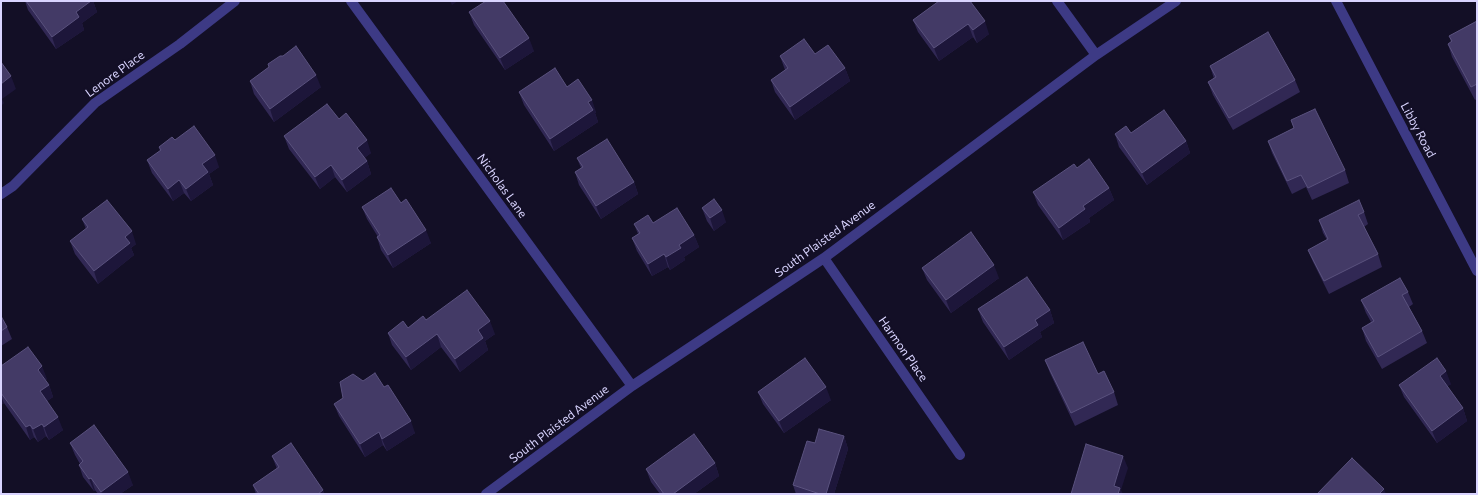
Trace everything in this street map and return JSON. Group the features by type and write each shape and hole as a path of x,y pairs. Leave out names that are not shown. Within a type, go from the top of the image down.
{"street":[{"name":"Lenore Place","path":"1,194 12,186 95,103 180,44 235,1"},
{"name":"Nicholas Lane","path":"351,1 632,386"},
{"path":"1057,1 1096,55"},
{"name":"South Plaisted Avenue","path":"486,494 632,386 824,258 1096,55 1176,1"},
{"name":"Libby Road","path":"1336,1 1477,271"},
{"name":"Harmon Place","path":"824,258 960,455"}],"building":[{"path":"26,1 91,1 76,12 79,17 52,37"},
{"path":"486,1 503,1 529,38 500,58 469,12"},
{"path":"939,1 970,1 985,21 973,30 968,24 934,48 913,20"},
{"path":"1477,21 1477,84 1471,87 1448,44 1452,41 1449,36"},
{"path":"1268,32 1295,80 1229,118 1208,82 1216,77 1210,66"},
{"path":"804,39 815,54 828,45 845,68 790,107 771,80 788,68 780,56"},
{"path":"296,46 316,75 270,109 250,81 269,67 268,64 280,56 283,56"},
{"path":"1,62 11,76 1,84"},
{"path":"555,68 567,87 578,79 592,100 588,102 593,110 550,139 519,92"},
{"path":"327,104 339,119 346,113 367,140 357,148 367,161 342,180 331,165 315,177 284,136"},
{"path":"1315,109 1345,170 1308,188 1301,175 1287,181 1268,141 1294,128 1291,120"},
{"path":"1164,110 1186,141 1142,173 1115,134 1126,126 1131,133"},
{"path":"194,126 215,155 202,164 208,172 186,189 179,180 168,189 147,160 161,150 159,147 172,137 175,140"},
{"path":"607,139 634,182 596,206 575,172 583,167 577,158"},
{"path":"1089,159 1109,188 1083,206 1085,209 1059,228 1033,192 1074,164 1077,168"},
{"path":"391,188 401,203 406,199 426,230 388,255 377,237 380,235 362,207"},
{"path":"714,199 722,210 710,218 702,208"},
{"path":"107,200 132,231 125,237 130,243 94,271 70,241 88,227 82,219"},
{"path":"1359,200 1364,212 1358,215 1378,254 1324,281 1308,250 1328,239 1319,220"},
{"path":"677,208 694,235 679,245 681,248 666,257 664,254 648,264 632,238 640,233 634,224 648,215 653,223"},
{"path":"971,232 994,265 946,300 922,268"},
{"path":"1027,277 1050,310 1035,320 1038,325 1004,347 978,309"},
{"path":"1400,278 1408,292 1402,295 1422,331 1378,357 1362,328 1374,321 1361,300"},
{"path":"467,290 490,321 478,330 483,338 455,359 437,334 406,357 388,333 403,321 408,328 423,316 426,320"},
{"path":"1,316 7,327 1,331"},
{"path":"1083,342 1098,374 1104,371 1114,392 1071,413 1045,360"},
{"path":"28,347 42,366 38,370 49,385 40,391 58,417 44,427 42,424 33,429 30,425 26,427 1,393 1,366"},
{"path":"805,358 826,387 779,421 758,392"},
{"path":"1437,358 1446,371 1440,376 1463,408 1432,431 1399,385"},
{"path":"375,373 384,387 388,385 411,421 382,439 379,432 360,444 334,404 343,398 340,382 353,374 363,381"},
{"path":"94,425 128,472 101,492 79,465 83,461 70,443"},
{"path":"819,429 844,436 826,494 820,494 793,485 807,441 815,443"},
{"path":"694,434 715,463 673,494 664,494 646,469"},
{"path":"291,443 323,490 318,494 259,494 253,485 279,467 272,456"},
{"path":"1086,444 1123,456 1114,486 1120,488 1118,494 1071,494"},
{"path":"1352,458 1384,489 1379,494 1317,494"}]}
